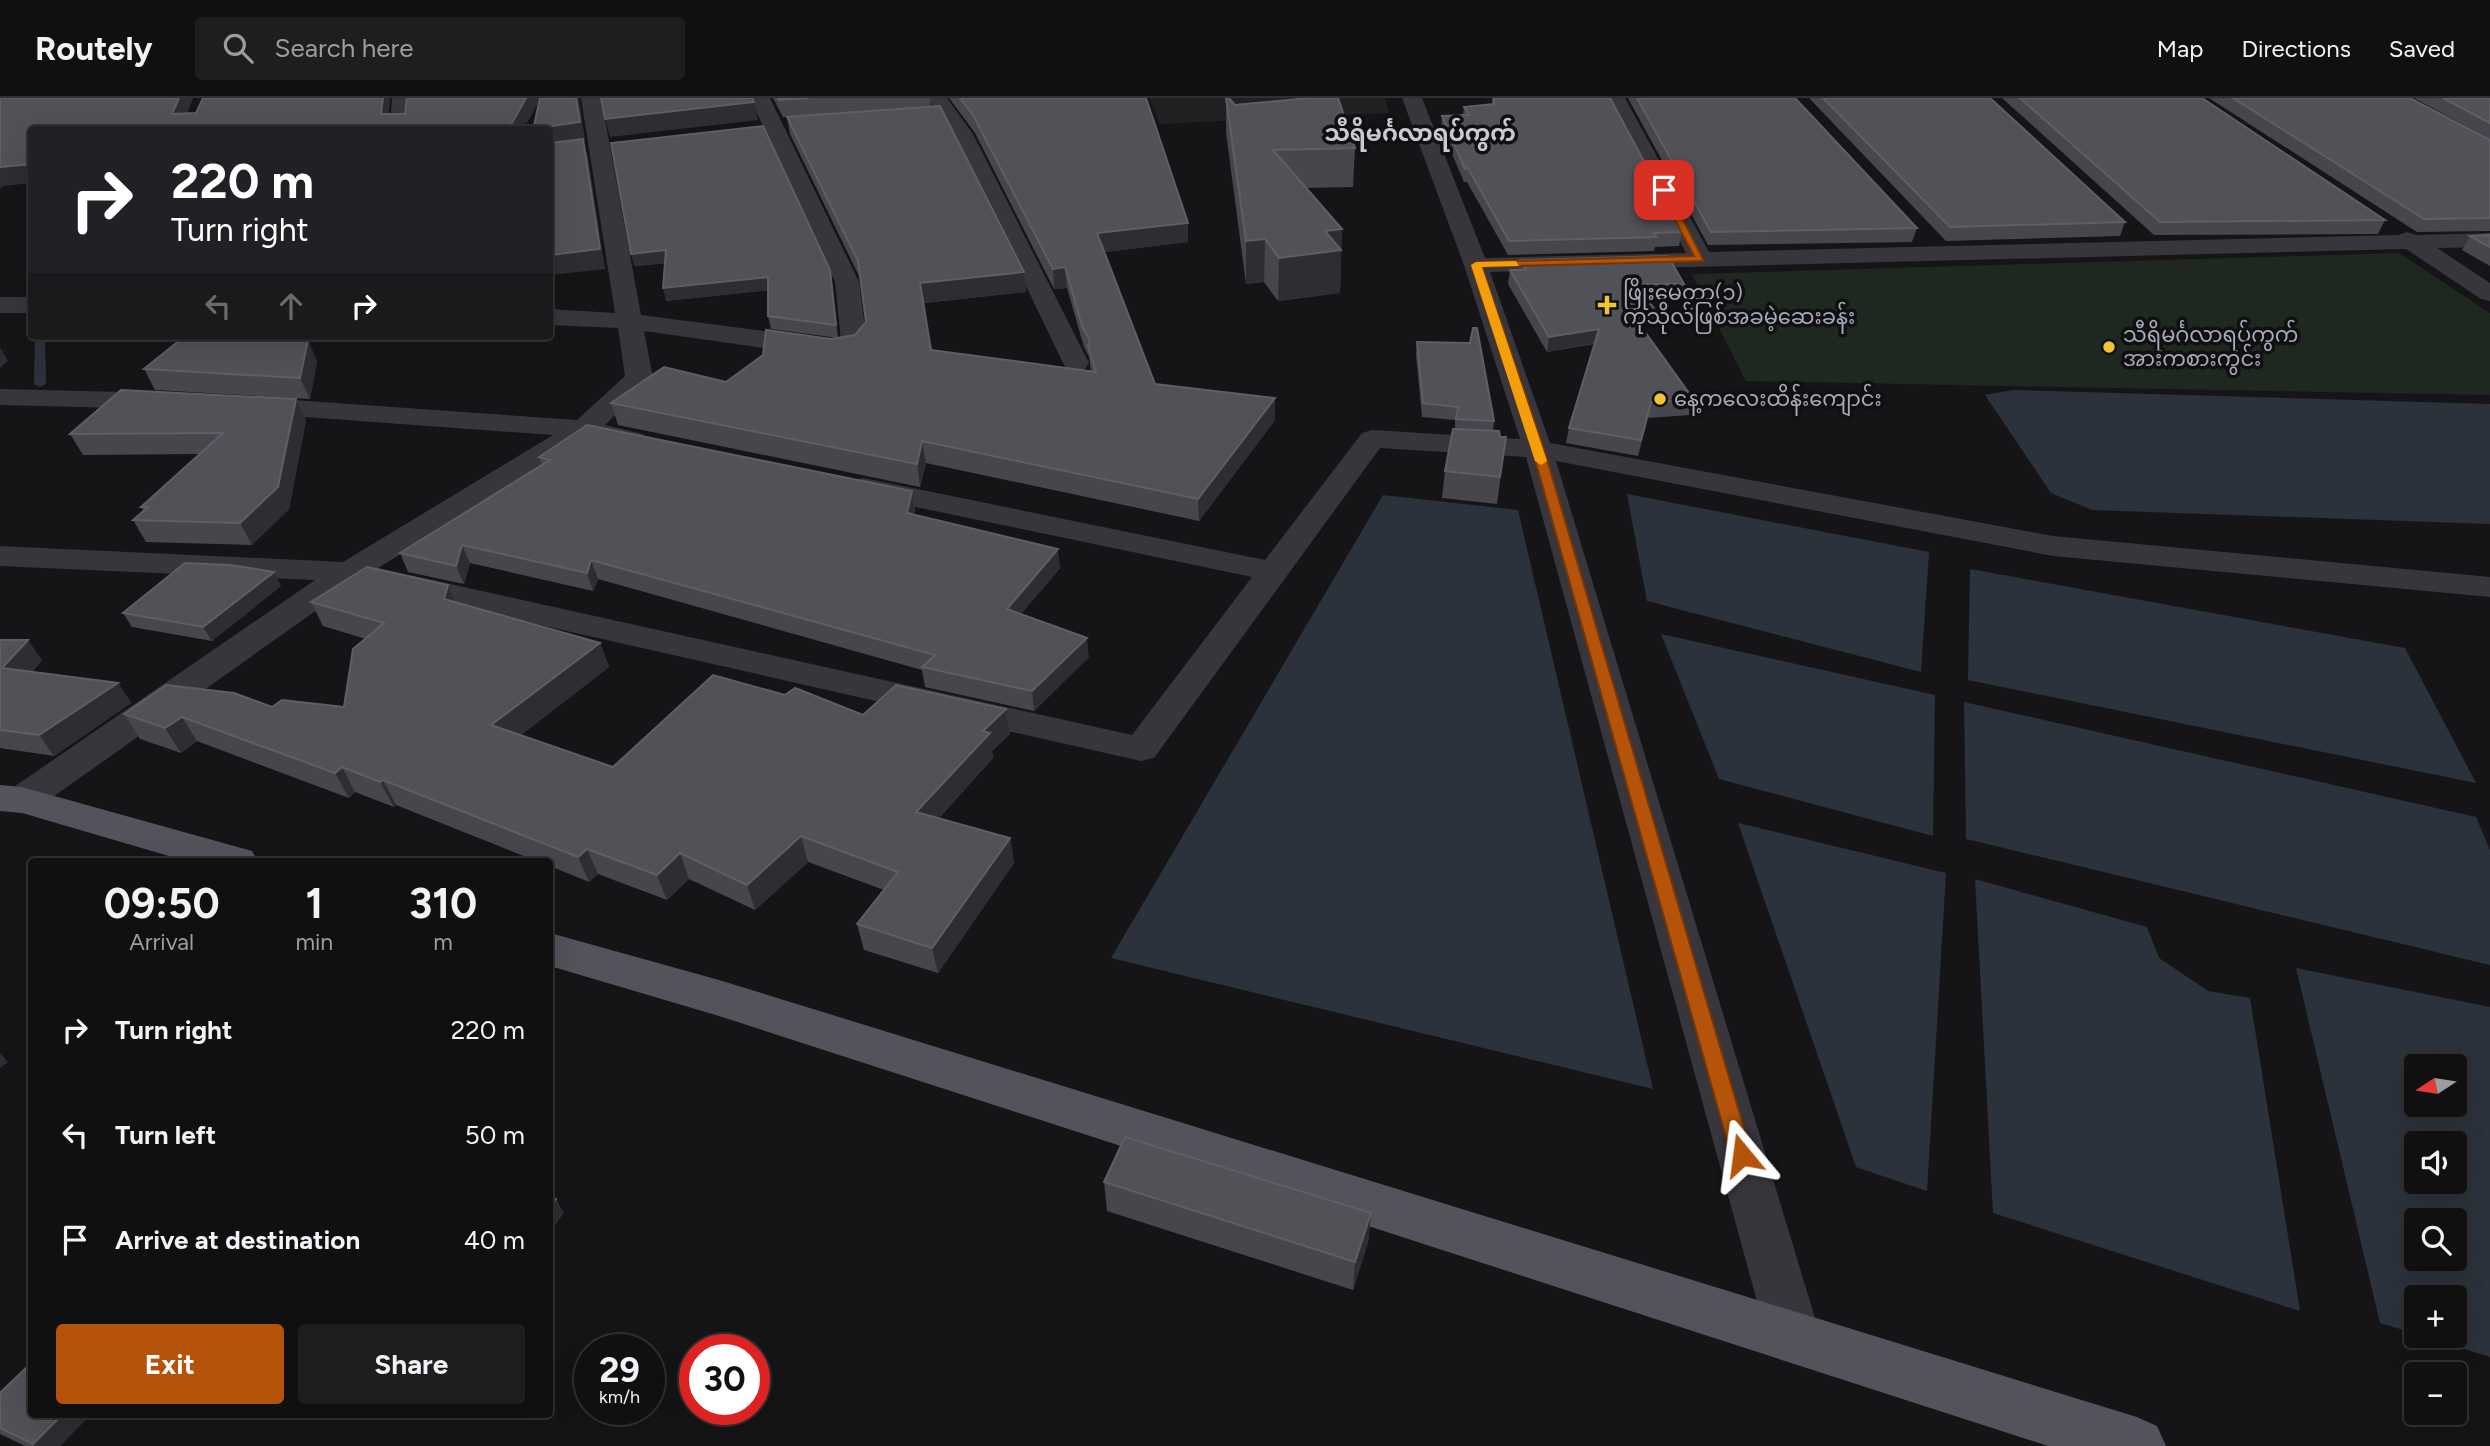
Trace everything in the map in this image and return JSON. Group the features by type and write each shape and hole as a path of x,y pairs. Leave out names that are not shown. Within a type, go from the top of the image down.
{"main road":[{"path":"11,799 226,858"},
{"path":"553,951 719,998 2137,1446"}],"street":[{"path":"400,126 402,98"},
{"path":"11,799 349,572 584,429 639,378 591,98"},
{"path":"553,317 629,321 836,349 848,348 854,343 848,282 760,98"},
{"path":"1412,98 1476,265 1538,449 1794,1338"},
{"path":"1615,98 1701,259"},
{"path":"921,117 942,107 963,134 1076,363"},
{"path":"746,130 800,125"},
{"path":"575,150 626,145"},
{"path":"2376,219 2490,294"},
{"path":"2130,230 2150,248"},
{"path":"1922,234 1940,253"},
{"path":"1476,265 2490,240"},
{"path":"0,305 28,305"},
{"path":"0,397 208,403 584,429 664,446"},
{"path":"0,556 349,572 1141,749 1372,439 1538,449 2053,545 2490,587"},
{"path":"840,482 1272,571"}],"shaded area":[{"path":"1149,98 1385,98 1389,113 1160,124"},
{"name":"သီရိမင်္ဂလာရပ်ကွက် အားကစားကွင်း","path":"2399,253 2490,313 2490,395 1746,381 1692,274"},
{"path":"2013,390 2490,404 2490,524 2092,510 2051,493 1985,395"},
{"path":"1627,494 1929,552 1921,672 1647,601"},
{"path":"1383,495 1518,510 1653,1089 1111,958"},
{"path":"1970,569 2405,648 2476,783 1968,680"},
{"path":"1661,634 1935,695 1933,836 1719,779"},
{"path":"1964,702 2476,817 2490,850 2490,965 1966,839"},
{"path":"1738,823 1946,873 1927,1191 1856,1167"},
{"path":"1975,879 2147,927 2159,958 2208,991 2250,998 2300,1311 1993,1213"},
{"path":"2296,968 2490,1007 2490,1357 2461,1348 2467,1348 2467,1285 2404,1285 2404,1330 2380,1323"}],"building":[{"path":"0,98 179,98 172,114 196,113 203,98 383,98 381,114 405,114 407,98 526,98 510,126 28,126 28,164 0,167"},
{"path":"540,98 576,98 580,122 534,126"},
{"path":"601,98 752,98 754,102 605,119"},
{"path":"778,98 809,98 779,100"},
{"path":"960,98 1146,98 1188,223 1097,233 1155,384 1275,398 1198,499 922,441 917,464 611,403 664,367 726,382 763,355 766,330 831,339 855,335 866,322 858,261 787,117 940,106 1024,272 920,283 931,350 1096,372 1088,346 1090,341 1082,326 1065,267 1053,269 973,115"},
{"path":"1226,98 1235,105 1338,98 1355,148 1273,150 1342,229 1325,231 1341,250 1279,258 1265,239 1246,241"},
{"path":"1494,98 1610,98 1682,232 1654,233 1657,237 1509,241 1468,168 1465,169 1442,116 1469,115 1464,107 1494,104"},
{"path":"1637,98 1795,98 1917,228 1711,232"},
{"path":"1823,98 1990,98 2125,222 1950,227"},
{"path":"2020,98 2202,98 2385,220 2160,222"},
{"path":"2233,98 2410,98 2490,140 2490,218 2424,219"},
{"path":"2443,98 2490,98 2490,123"},
{"path":"763,126 830,270 836,325 768,316 768,277 663,288 666,250 631,254 611,143"},
{"path":"583,139 600,249 553,255 553,143"},
{"path":"2490,235 2490,247 2470,236"},
{"path":"1668,256 1684,284 1637,284 1655,310 1636,311 1642,321 1638,322 1694,400 1651,402 1641,440 1569,428 1599,329 1549,337 1510,270 1526,270 1520,260"},
{"path":"1473,328 1477,328 1494,421 1456,419 1458,407 1423,403 1417,342 1470,343"},
{"path":"180,340 308,340 300,378 144,369"},
{"path":"121,390 296,399 278,487 240,523 133,520 148,507 141,507 223,433 70,434"},
{"path":"587,425 912,491 907,513 1058,549 1007,609 1087,638 1032,691 922,667 935,655 591,560 587,573 462,545 456,566 400,553 550,460 539,457"},
{"path":"1453,429 1499,431 1500,437 1506,437 1500,477 1445,471"},
{"path":"185,563 230,565 274,572 203,627 123,613"},
{"path":"367,567 448,585 444,599 600,643 491,725 613,767 713,675 785,695 795,688 863,715 896,685 1006,709 983,731 990,733 916,812 1010,838 932,948 857,924 898,872 801,836 747,885 680,853 657,875 587,849 578,857 383,780 380,782 342,767 335,773 182,717 165,728 124,714 166,685 234,693 272,707 282,700 344,707 353,649 384,623 311,602"},
{"path":"0,640 28,640 2,668 118,683 39,735 0,730"},
{"path":"1125,1137 1371,1213 1355,1262 1104,1182"},
{"path":"28,1366 28,1418 59,1418 33,1444 0,1428 0,1393"}],"waterway":[{"path":"40,340 40,384"}],"slow traffic":[{"path":"1516,264 1476,265 1541,461"}],"place":[{"name":"ဖြိုးမေတ္တာ(၁) ကုသိုလ်ဖြစ်အခမဲ့ဆေးခန်း","path":"1607,305"},
{"name":"သီရိမင်္ဂလာရပ်ကွက် အားကစားကွင်း","path":"2109,347"},
{"name":"နေ့ကလေးထိန်းကျောင်း","path":"1660,399"}],"district":[{"name":"သီရိမင်္ဂလာရပ်ကွက်","path":"1420,133"}],"route":[{"path":"1664,190 1701,259 1476,265 1538,449 1742,1155"}]}
